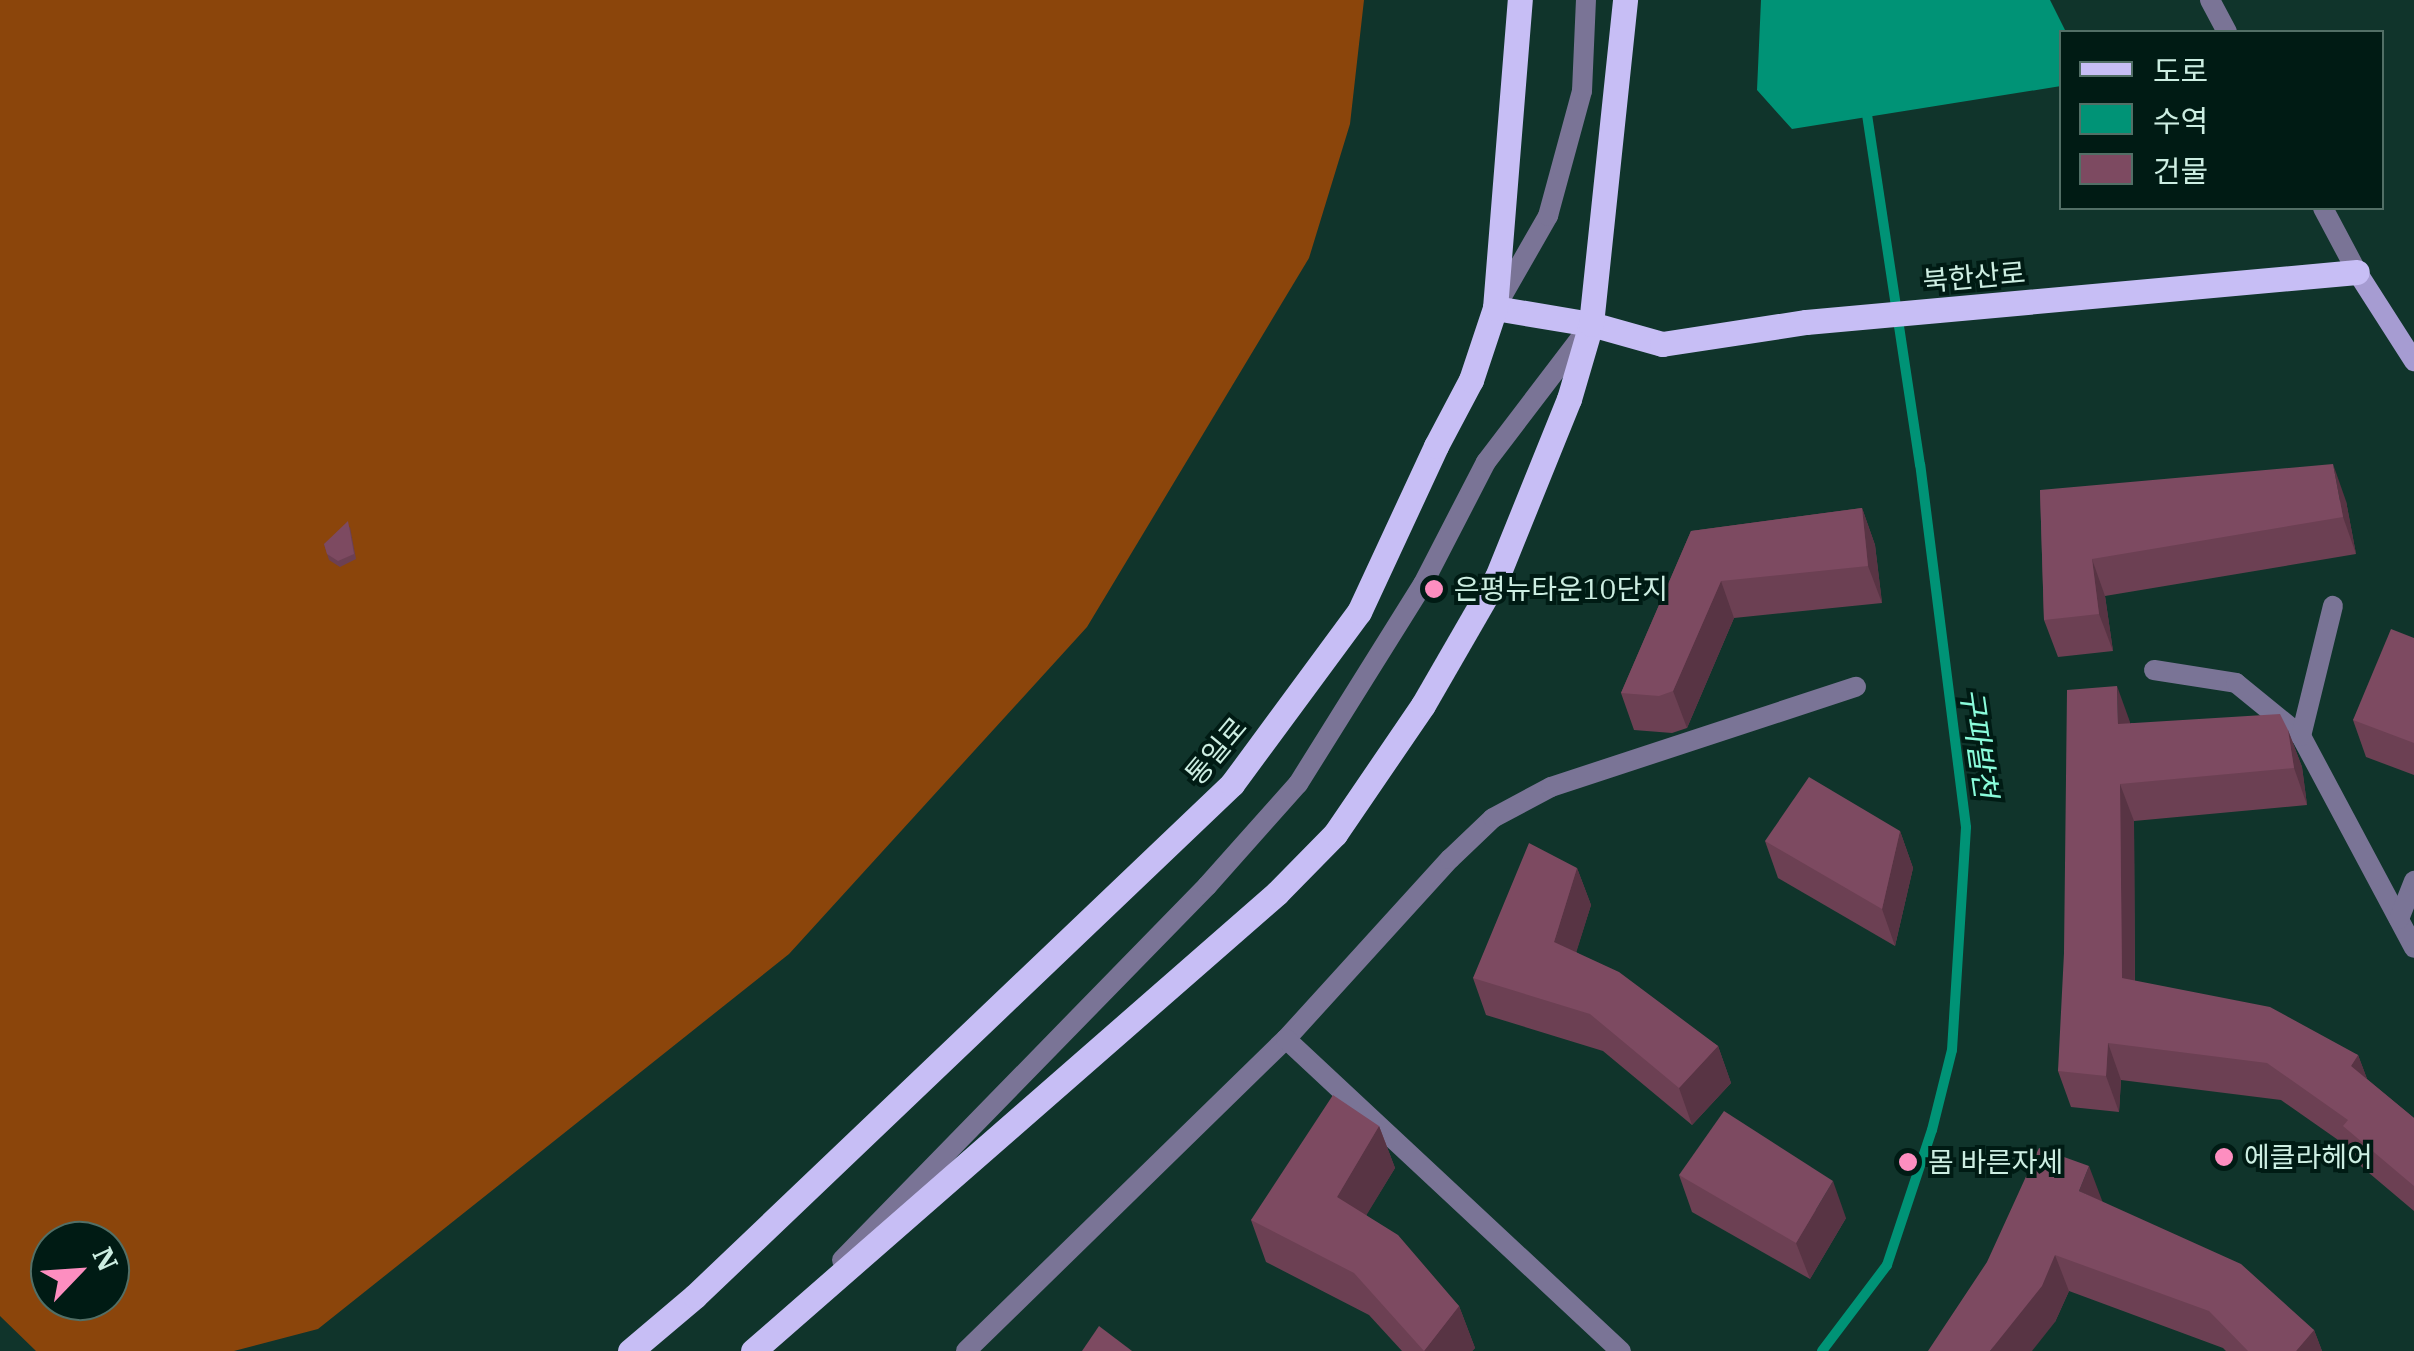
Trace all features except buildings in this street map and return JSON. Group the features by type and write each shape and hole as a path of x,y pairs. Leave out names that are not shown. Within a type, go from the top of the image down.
{"main road":[{"name":"통일로","path":"630,1351 695,1296 1232,784 1360,612 1436,446 1472,380 1495,308 1520,0"},
{"path":"753,1351 777,1326 1093,1058 1277,893 1334,834 1423,705 1497,577 1569,399 1591,324 1625,0"},
{"name":"북한산로","path":"1495,308 1591,324 1662,344 1806,322 2358,272"},
{"path":"2358,272 2414,361"}],"street":[{"path":"1495,308 1548,216 1582,92 1586,0"},
{"path":"2210,0 2226,30"},
{"path":"2323,210 2358,272"},
{"path":"777,1326 1207,886 1298,784 1423,584 1486,462 1591,324"},
{"path":"2300,736 2334,606"},
{"path":"2154,670 2236,683 2300,736 2414,948"},
{"path":"966,1351 1286,1039 1450,859 1493,818 1552,787 1856,687"},
{"path":"2399,918 2414,881"},
{"path":"1286,1039 1621,1351"}],"shaded area":[{"path":"0,0 1364,0 1350,124 1309,258 1087,627 789,954 318,1329 234,1351 36,1351 0,1316"}],"water":[{"path":"1761,0 2050,0 2065,30 2059,30 2059,86 1792,129 1757,90"}],"waterway":[{"name":"구파발천","path":"1822,1351 1887,1265 1932,1130 1952,1050 1966,827 1920,465 1867,116"}],"place":[{"name":"은평뉴타운10단지","path":"1434,589"},
{"name":"에클라헤어","path":"2224,1157"},
{"name":"몸 바른자세","path":"1908,1162"}]}
